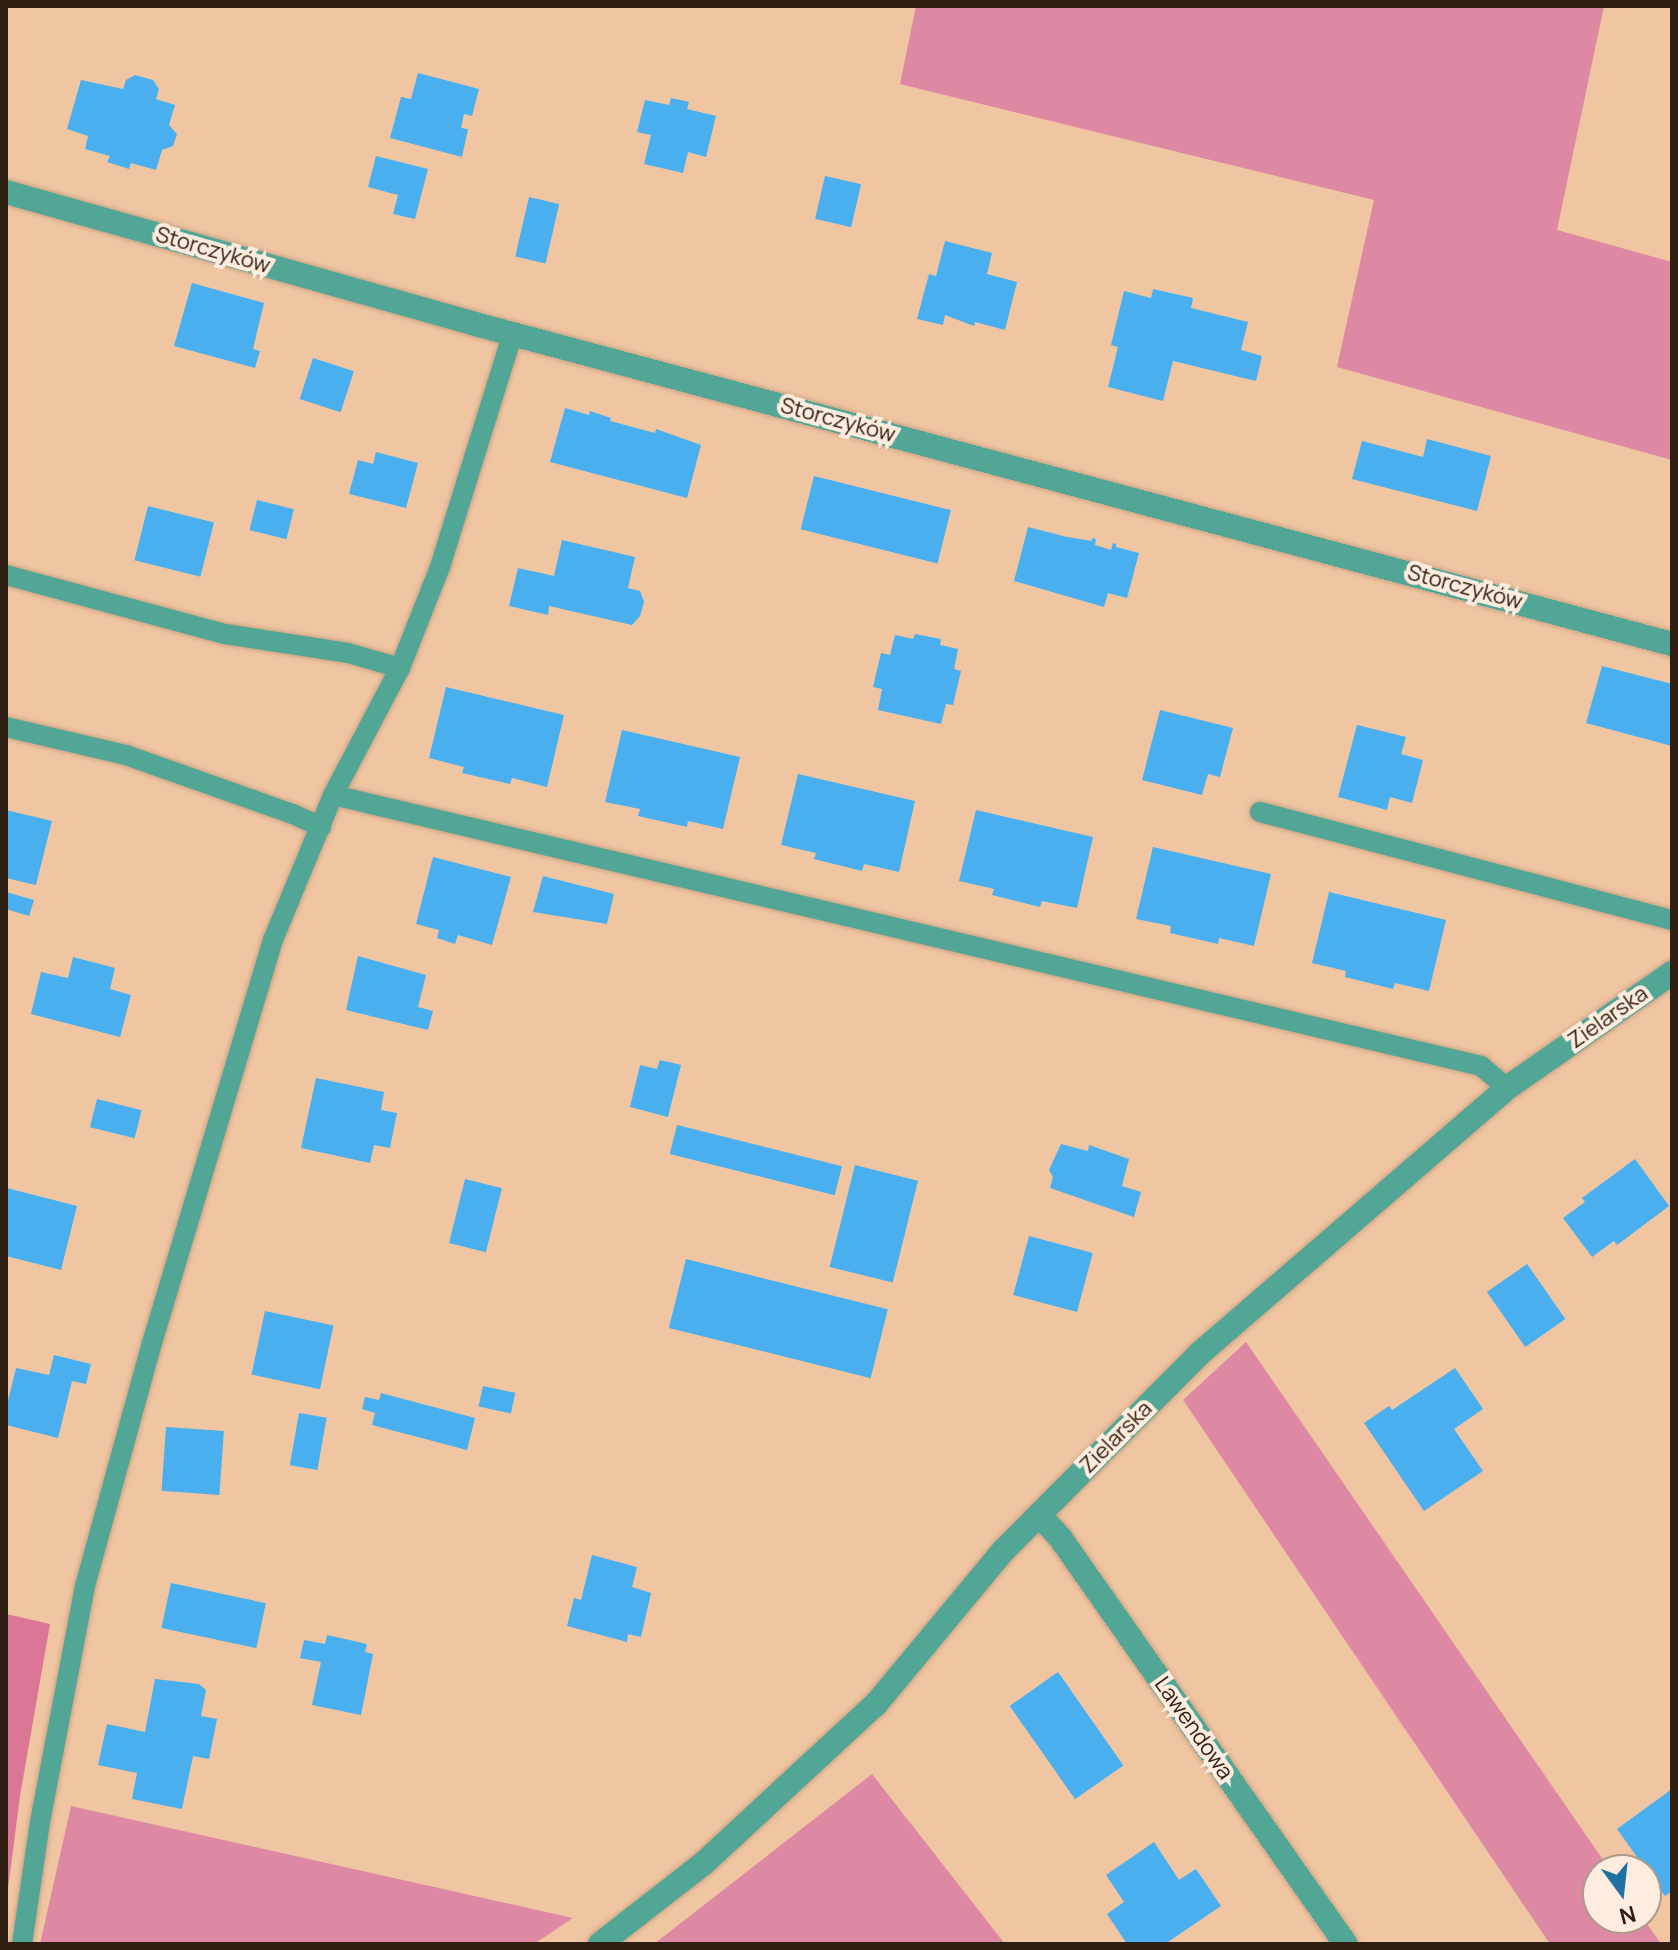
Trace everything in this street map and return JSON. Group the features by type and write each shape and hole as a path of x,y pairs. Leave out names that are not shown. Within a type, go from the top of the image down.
{"street":[{"name":"Storczyków","path":"6,192 513,333 1672,644"},
{"name":"Zielarska","path":"600,1944 704,1863 876,1704 1004,1550 1199,1354 1507,1088 1672,973"},
{"name":"Lawendowa","path":"1039,1515 1061,1539 1346,1944"}],"lane":[{"path":"22,1944 40,1822 85,1586 152,1343 273,940 333,795 400,668 440,567 513,333"},
{"path":"6,575 225,634 348,653 400,668"},
{"path":"6,727 126,755 293,814 321,827"},
{"path":"333,795 1481,1066 1507,1088"},
{"path":"1260,812 1672,920"}],"shaded area":[{"path":"916,6 1604,6 1557,230 1672,262 1672,460 1337,367 1374,200 900,84"},
{"path":"1246,1342 1599,1854 1582,1854 1582,1934 1654,1934 1661,1944 1550,1944 1183,1400"},
{"path":"6,1614 50,1624 20,1796 6,1904"},
{"path":"872,1774 1005,1944 654,1944"},
{"path":"71,1806 573,1918 534,1944 40,1944"}],"building":[{"path":"418,73 479,89 472,116 464,114 461,128 468,129 462,157 390,138 401,97 411,99"},
{"path":"135,75 153,80 159,89 156,99 175,105 169,125 177,134 173,146 162,150 156,170 131,163 129,169 107,162 110,156 85,149 88,136 67,129 81,80 123,89 126,80"},
{"path":"671,98 689,102 687,109 716,116 706,157 688,152 683,173 644,164 651,135 637,132 645,100 669,105"},
{"path":"376,156 428,169 415,219 393,214 398,195 368,187"},
{"path":"825,176 861,184 851,227 815,219"},
{"path":"529,197 559,204 545,263 515,256"},
{"path":"945,241 992,253 987,274 1017,282 1005,330 975,322 974,326 945,315 943,325 917,319 929,274 936,276"},
{"path":"192,283 264,303 253,349 260,351 255,368 174,346"},
{"path":"1153,289 1193,298 1191,308 1248,322 1241,350 1262,356 1256,381 1173,361 1163,401 1108,387 1118,347 1111,345 1124,291 1151,298"},
{"path":"313,358 354,371 341,412 300,399"},
{"path":"565,408 589,415 590,411 611,418 610,421 655,433 656,429 701,445 687,498 550,462"},
{"path":"1427,439 1491,456 1477,511 1352,479 1362,441 1423,457"},
{"path":"376,452 418,463 406,508 349,494 358,460 373,464"},
{"path":"814,476 951,510 938,563 801,529"},
{"path":"257,500 294,509 286,539 250,530"},
{"path":"148,506 214,522 200,577 134,560"},
{"path":"1028,527 1067,537 1092,541 1092,538 1096,539 1095,545 1111,550 1113,543 1116,547 1139,553 1127,598 1108,593 1104,607 1014,581"},
{"path":"562,540 635,557 628,588 640,591 644,602 640,616 632,625 549,606 548,615 509,606 518,568 554,576"},
{"path":"915,634 941,639 940,645 958,649 954,669 961,671 953,705 946,704 941,724 878,710 882,689 873,687 881,653 890,655 895,635 913,639"},
{"path":"1602,666 1672,684 1672,746 1586,723"},
{"path":"446,687 564,715 547,787 512,778 510,784 462,773 464,767 429,758"},
{"path":"1160,710 1233,728 1220,777 1208,774 1202,795 1142,780"},
{"path":"1357,725 1406,737 1401,754 1423,760 1412,803 1390,797 1387,810 1338,797"},
{"path":"622,730 740,757 723,829 688,821 687,827 638,816 640,809 605,802"},
{"path":"798,774 915,801 899,872 864,864 862,871 814,859 816,853 781,845"},
{"path":"6,810 52,821 36,885 6,878"},
{"path":"976,810 1093,837 1077,908 1042,901 1040,907 992,895 994,889 959,881"},
{"path":"1153,847 1271,874 1254,946 1219,938 1218,944 1170,933 1171,926 1136,919"},
{"path":"433,857 511,877 492,945 458,935 455,944 437,938 439,930 416,924"},
{"path":"543,876 614,894 607,924 533,912"},
{"path":"6,892 34,900 29,916 6,909"},
{"path":"1329,892 1446,920 1429,991 1395,983 1393,989 1345,977 1346,971 1312,963"},
{"path":"358,956 426,975 418,1007 433,1011 428,1030 346,1010"},
{"path":"73,957 115,968 110,989 131,995 120,1037 31,1014 41,972 68,978"},
{"path":"660,1060 681,1065 668,1117 630,1107 640,1065 657,1069"},
{"path":"316,1078 384,1092 381,1110 397,1113 390,1148 374,1145 370,1163 301,1148"},
{"path":"97,1099 142,1110 135,1138 90,1127"},
{"path":"677,1125 842,1166 835,1195 670,1154"},
{"path":"1061,1144 1088,1151 1089,1145 1129,1159 1122,1186 1141,1192 1134,1217 1050,1188 1053,1177 1049,1170"},
{"path":"1635,1159 1669,1206 1617,1245 1614,1241 1592,1257 1563,1218 1585,1202 1582,1198"},
{"path":"855,1165 918,1181 893,1283 830,1267"},
{"path":"465,1179 502,1188 486,1252 449,1243"},
{"path":"7,1188 77,1206 61,1270 6,1256"},
{"path":"1029,1236 1093,1253 1077,1312 1013,1295"},
{"path":"686,1259 888,1309 871,1378 669,1328"},
{"path":"1527,1264 1565,1319 1525,1347 1487,1292"},
{"path":"265,1311 333,1326 320,1389 251,1375"},
{"path":"54,1355 91,1364 86,1384 72,1381 58,1438 6,1425 6,1409 16,1368 49,1375"},
{"path":"1455,1368 1483,1409 1454,1429 1483,1471 1424,1511 1364,1423 1389,1406 1392,1410"},
{"path":"483,1386 515,1393 511,1413 479,1407"},
{"path":"381,1393 475,1418 467,1450 372,1425 375,1413 362,1409 365,1397 379,1400"},
{"path":"299,1413 327,1418 317,1470 290,1465"},
{"path":"166,1427 224,1431 219,1495 162,1491"},
{"path":"592,1555 637,1567 632,1587 651,1593 641,1637 628,1634 627,1642 567,1626 574,1598 581,1600"},
{"path":"171,1583 266,1603 256,1648 161,1628"},
{"path":"327,1635 367,1644 365,1652 373,1654 361,1715 312,1705 321,1662 300,1658 304,1640 325,1644"},
{"path":"1058,1672 1123,1765 1075,1799 1010,1706"},
{"path":"155,1679 199,1684 206,1690 201,1716 217,1719 209,1759 193,1756 182,1809 132,1799 137,1773 98,1765 107,1724 145,1732"},
{"path":"1672,1789 1672,1891 1665,1896 1662,1892 1662,1854 1635,1854 1617,1829"},
{"path":"1154,1842 1179,1880 1196,1869 1221,1906 1165,1944 1127,1944 1107,1914 1124,1902 1106,1875"}]}
